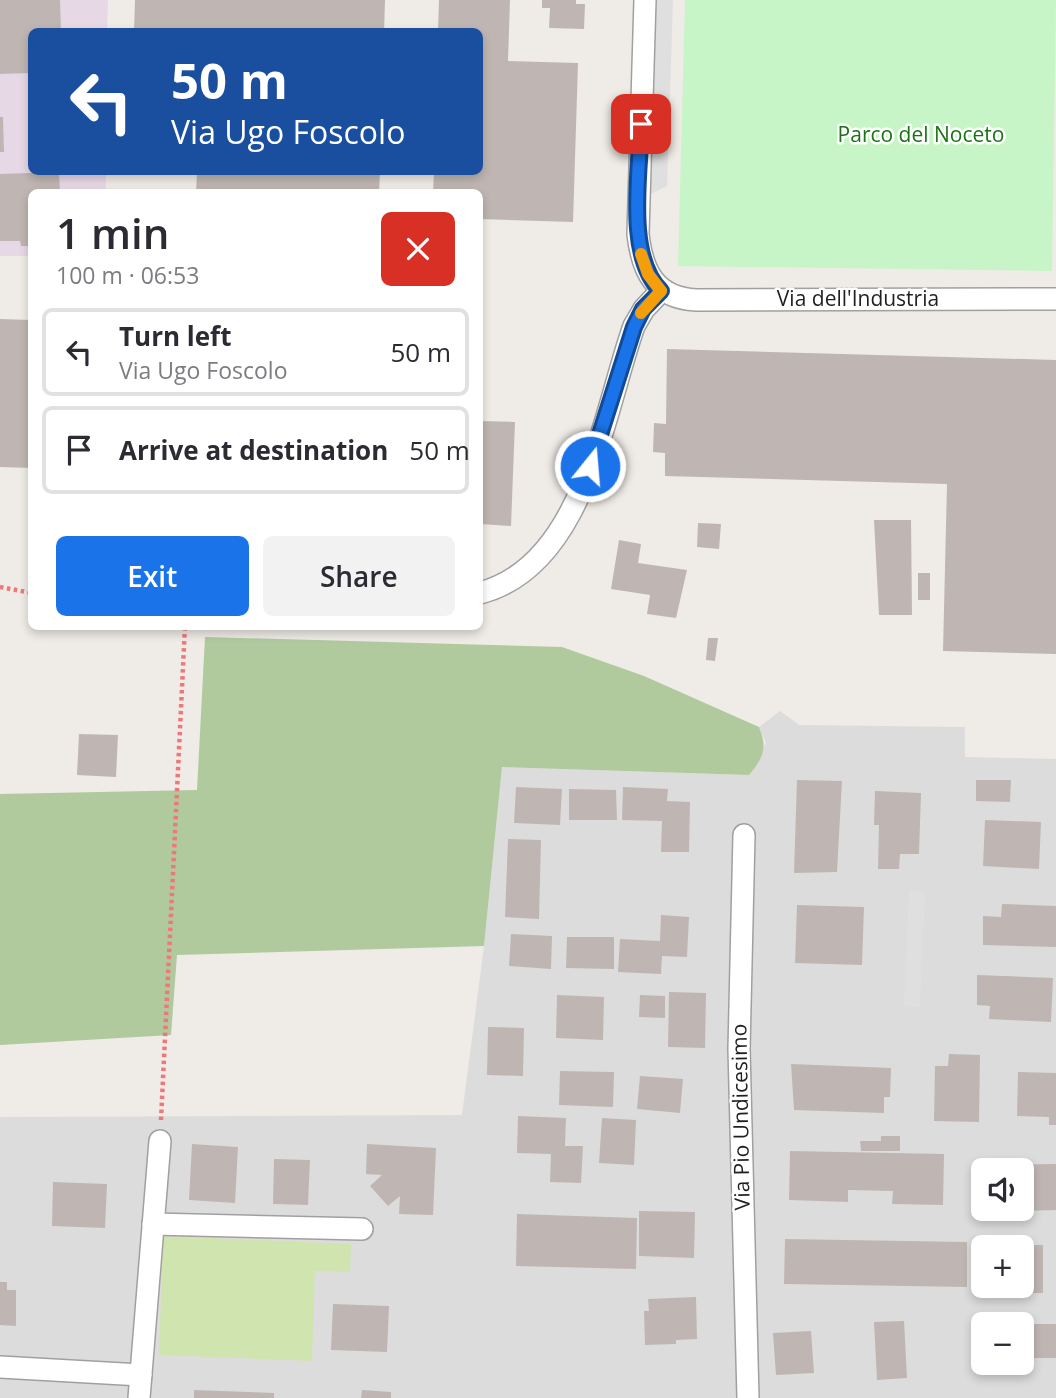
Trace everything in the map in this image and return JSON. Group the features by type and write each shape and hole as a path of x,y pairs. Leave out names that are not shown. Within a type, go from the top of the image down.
{"street":[{"path":"483,592 508,583 519,575 542,554 564,524 590,466 634,327 643,309 661,291 644,265 638,234 645,0"},
{"name":"Via dell'Industria","path":"661,291 682,299 696,300 1056,299"},
{"name":"Via Pio Undicesimo","path":"744,835 739,1049 748,1398"},
{"path":"139,1398 160,1141"},
{"path":"153,1224 362,1229"},
{"path":"0,1367 141,1374"}],"path":[{"path":"0,587 28,592"},
{"path":"160,1141 185,630"}],"shaded area":[{"path":"0,0 108,0 107,28 28,28 28,175 106,175 106,189 28,189 28,256 0,256"},
{"path":"655,0 673,0 667,186 649,195"},
{"path":"780,711 799,725 965,727 965,757 1056,759 1056,1398 0,1398 0,1117 462,1115 484,946 502,767 748,775 766,743 759,727"},
{"path":"909,890 925,891 920,1007 904,1006"}],"green space":[{"name":"Parco del Noceto","path":"685,0 1056,0 1052,271 678,266"},
{"path":"205,637 562,647 644,676 759,727 763,752 749,775 502,767 484,946 177,955 171,1035 0,1045 0,794 197,790"},
{"path":"163,1236 351,1244 350,1272 315,1271 312,1361 159,1355"}],"building":[{"path":"0,0 60,0 61,28 28,28 28,73 0,74"},
{"path":"135,0 385,0 384,28 134,28"},
{"path":"439,0 510,0 508,61 578,63 573,222 483,219 483,189 433,189 434,175 483,175 483,28 438,28"},
{"path":"542,0 576,0 576,4 585,4 584,29 549,28 550,8 542,8"},
{"path":"0,117 3,117 4,152 0,152"},
{"path":"0,174 59,175 60,189 28,189 28,246 21,246 20,241 0,241"},
{"path":"197,175 380,175 379,189 196,189"},
{"path":"0,319 28,320 28,468 0,467"},
{"path":"667,349 1056,360 1056,654 943,651 947,484 665,476 665,453 653,452 654,423 666,424"},
{"path":"483,421 515,422 511,526 483,524"},
{"path":"874,520 911,520 912,615 879,615"},
{"path":"698,523 721,524 719,549 697,547"},
{"path":"619,540 641,544 638,563 687,570 676,618 647,614 650,595 611,589"},
{"path":"918,573 930,573 930,600 918,600"},
{"path":"708,638 718,638 715,661 706,660"},
{"path":"79,734 118,735 116,777 77,775"},
{"path":"797,780 842,781 837,872 794,873"},
{"path":"976,780 1011,780 1010,802 976,801"},
{"path":"516,787 562,789 560,825 514,823"},
{"path":"623,787 668,789 667,801 690,802 689,852 661,852 662,821 622,820"},
{"path":"569,789 616,790 617,820 569,820"},
{"path":"875,791 921,793 919,854 900,854 899,869 878,869 879,825 874,825"},
{"path":"985,820 1041,822 1039,869 983,866"},
{"path":"508,839 541,840 539,919 505,917"},
{"path":"1002,904 1056,906 1056,947 983,945 983,916 1001,917"},
{"path":"797,905 864,907 862,965 795,963"},
{"path":"661,915 689,917 687,957 662,956 661,974 618,972 620,939 660,941"},
{"path":"511,934 552,936 551,969 509,966"},
{"path":"567,937 614,937 614,969 566,968"},
{"path":"977,975 1053,978 1051,1022 989,1019 990,1006 977,1005"},
{"path":"669,992 706,993 705,1048 668,1047"},
{"path":"557,995 604,997 603,1040 556,1038"},
{"path":"640,995 665,996 665,1018 639,1017"},
{"path":"488,1027 524,1028 523,1076 487,1075"},
{"path":"949,1054 980,1055 979,1122 934,1121 935,1066 948,1066"},
{"path":"791,1064 891,1068 890,1097 884,1097 884,1113 794,1110"},
{"path":"560,1071 614,1072 613,1107 559,1105"},
{"path":"1018,1072 1056,1073 1056,1125 1049,1125 1049,1117 1017,1116"},
{"path":"640,1076 683,1079 680,1113 637,1109"},
{"path":"518,1116 566,1118 565,1146 583,1146 581,1183 550,1182 551,1154 517,1153"},
{"path":"602,1118 636,1120 634,1165 599,1163"},
{"path":"881,1136 900,1136 900,1151 861,1151 860,1141 881,1141"},
{"path":"192,1144 238,1147 235,1203 189,1200"},
{"path":"367,1144 436,1148 433,1215 399,1214 400,1196 388,1206 370,1186 382,1175 366,1174"},
{"path":"790,1151 944,1154 943,1205 892,1204 893,1191 848,1190 848,1202 789,1200"},
{"path":"274,1159 310,1160 308,1205 273,1204"},
{"path":"1034,1164 1056,1164 1056,1210 1034,1211"},
{"path":"53,1182 107,1184 105,1228 52,1226"},
{"path":"639,1211 695,1212 694,1258 639,1256"},
{"path":"517,1214 637,1218 636,1269 516,1266"},
{"path":"785,1239 967,1242 967,1287 784,1284"},
{"path":"1034,1245 1043,1245 1043,1293 1034,1293"},
{"path":"0,1282 7,1282 7,1290 16,1290 16,1326 0,1325"},
{"path":"696,1297 697,1339 676,1340 676,1344 645,1345 644,1311 649,1311 648,1299"},
{"path":"333,1304 389,1306 387,1352 331,1350"},
{"path":"904,1321 907,1378 877,1380 874,1322"},
{"path":"1034,1324 1056,1324 1056,1358 1034,1358"},
{"path":"811,1331 814,1373 776,1375 773,1333"},
{"path":"194,1390 274,1393 274,1398 194,1398"},
{"path":"362,1390 391,1392 391,1398 361,1398"}],"slow traffic":[{"path":"641,254 648,274 661,291 641,313"}],"route":[{"path":"590,466 637,318 661,291 644,265 638,234 641,124"}]}
